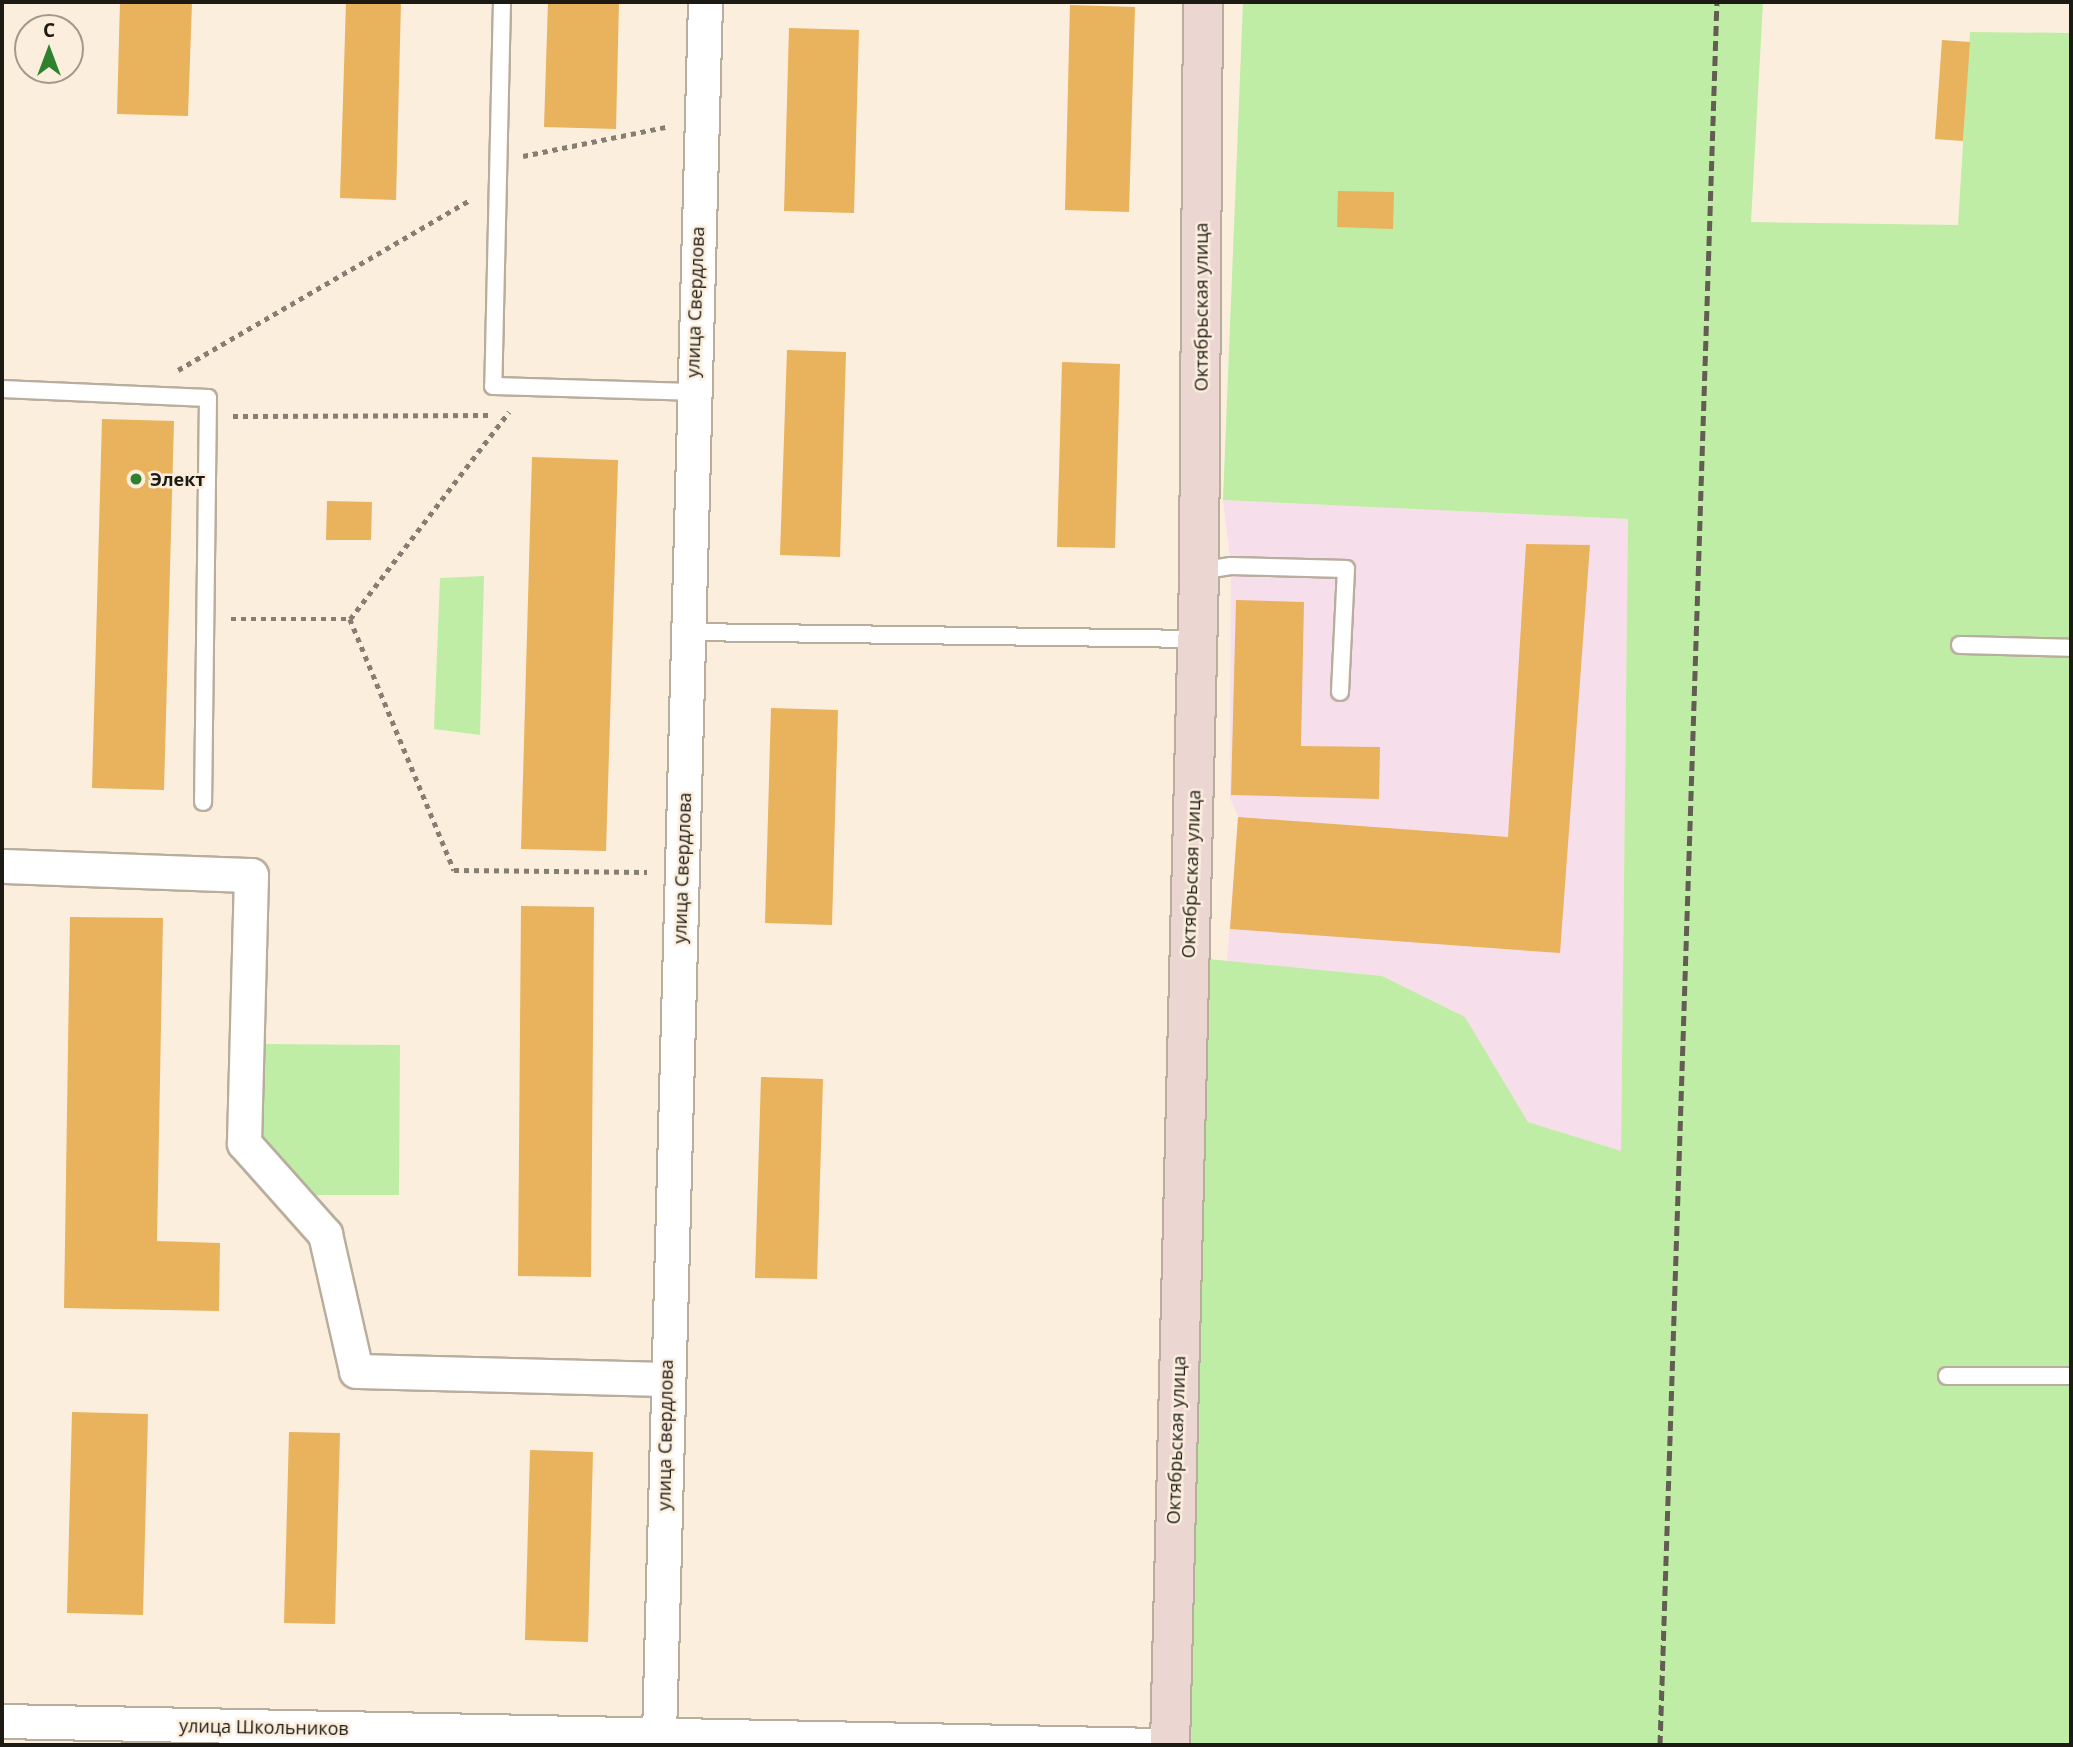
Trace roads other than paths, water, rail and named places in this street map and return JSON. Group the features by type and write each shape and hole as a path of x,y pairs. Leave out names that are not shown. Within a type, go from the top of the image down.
{"street":[{"name":"улица Свердлова","path":"659,1740 666,1379 690,632 691,392 705,2"},
{"name":"Октябрьская улица","path":"1170,1745 1199,571 1203,2"},
{"path":"2,866 251,875 244,1143 325,1234 356,1371 666,1379"},
{"name":"улица Школьников","path":"2,1721 659,1740 1156,1745"}],"lane":[{"path":"502,2 493,386 691,392"},
{"path":"2,389 208,398 203,802"},
{"path":"1199,571 1231,566 1346,569 1340,692"},
{"path":"690,632 1197,639"},
{"path":"1960,645 2071,648"},
{"path":"1947,1376 2071,1376"}],"railway":[{"path":"1660,1745 1717,2"}],"place":[{"name":"Элект","path":"136,479"}]}
